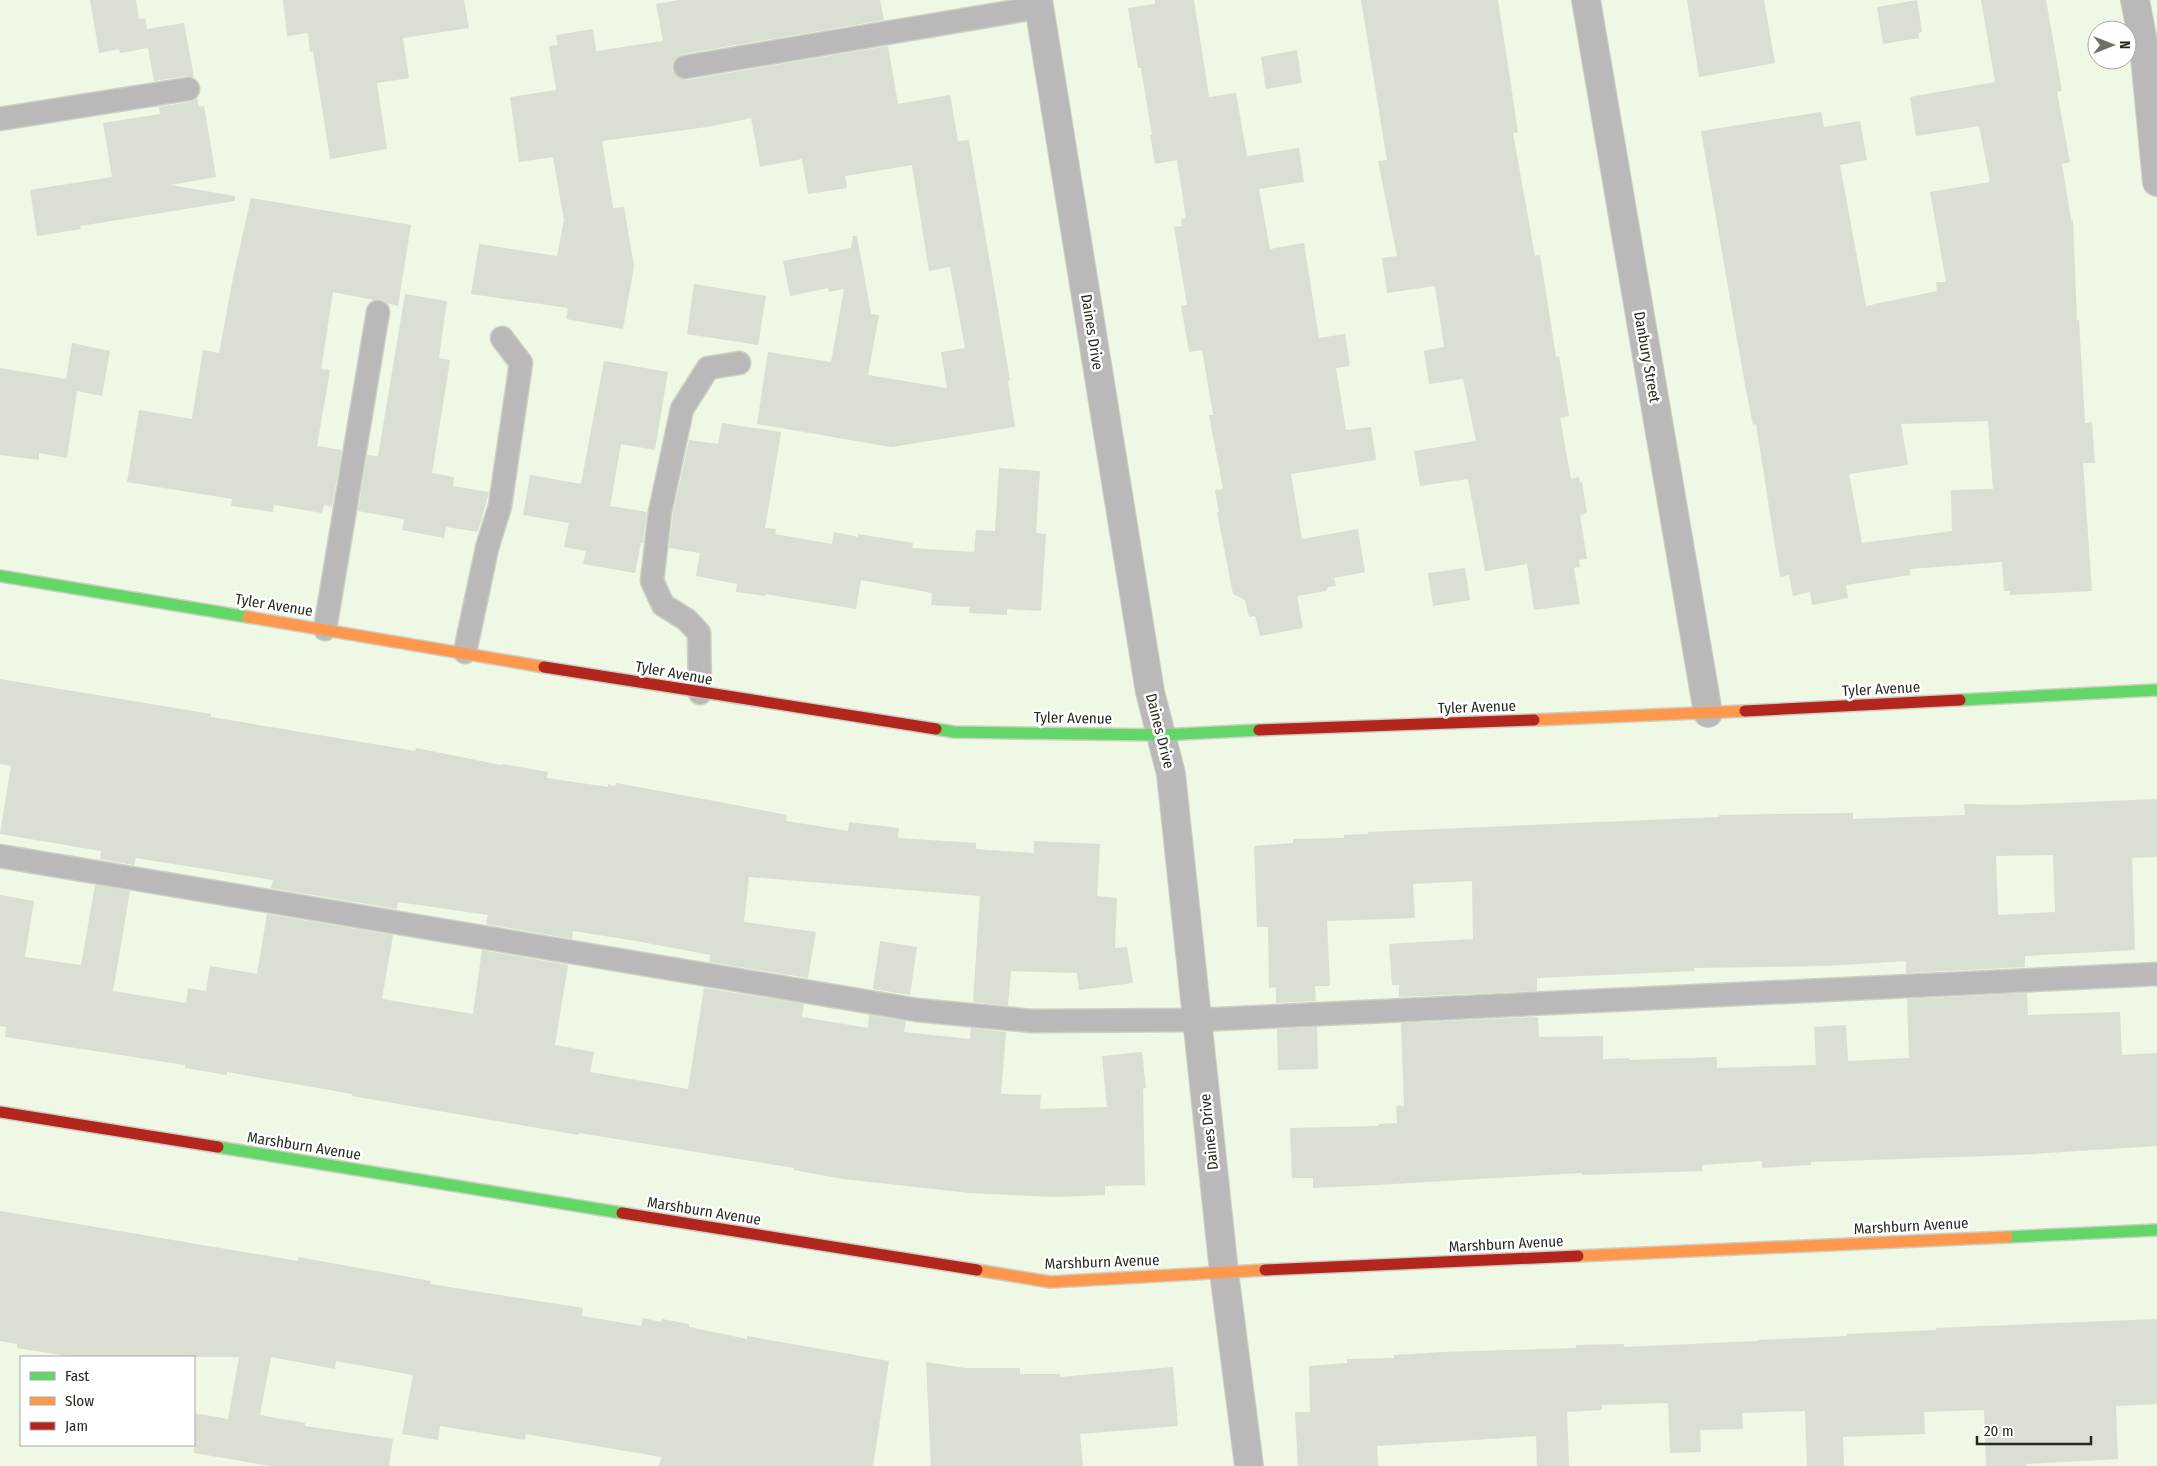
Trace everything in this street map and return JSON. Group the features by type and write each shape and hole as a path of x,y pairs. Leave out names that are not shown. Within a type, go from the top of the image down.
{"street":[{"name":"Danbury Street","path":"1586,0 1708,713"},
{"path":"2136,0 2144,47 2157,182"},
{"name":"Daines Drive","path":"1039,4 1150,692 1171,774 1224,1272 1249,1466"},
{"name":"Tyler Avenue","path":"0,576 465,652 700,693 954,732 1161,735 1708,713 2157,690"},
{"name":"Marshburn Avenue","path":"0,1112 1050,1282 1224,1272 2157,1230"}],"lane":[{"path":"685,67 1039,4"},
{"path":"0,119 188,89"},
{"path":"325,629 378,312"},
{"path":"465,652 487,548 500,506 521,363 502,338"},
{"path":"700,693 699,632 687,620 663,605 652,581 660,512 682,409 708,368 739,363"},
{"path":"0,856 917,1010 1032,1021 1197,1020 2157,974"}],"building":[{"path":"90,0 136,0 139,19 145,18 147,29 184,23 194,77 186,76 154,81 148,48 120,53 119,49 99,53"},
{"path":"283,0 464,0 469,28 403,38 409,78 377,83 387,149 330,159 313,51 310,52 308,33 287,36"},
{"path":"679,0 880,0 884,20 683,54 673,62 672,70 680,79 687,80 888,46 898,104 950,95 958,141 969,140 1010,380 1008,381 1015,427 891,447 757,424 768,352 831,362 844,289 829,292 828,288 790,296 783,261 851,248 853,236 857,236 871,314 879,315 868,375 947,388 941,352 965,348 950,267 929,271 912,165 845,176 847,188 808,194 802,159 760,167 751,118 707,127 602,141 613,208 624,207 634,266 623,329 566,319 568,308 471,294 479,244 557,256 564,220 553,157 519,162 510,97 556,90 549,46 558,45 556,35 593,29 596,51 663,41 656,4"},
{"path":"1155,0 1194,0 1209,97 1236,93 1247,156 1299,148 1304,182 1259,189 1270,249 1304,243 1319,338 1345,334 1350,366 1336,368 1346,430 1371,427 1376,460 1291,474 1302,539 1358,529 1365,572 1334,578 1336,586 1328,587 1326,591 1297,596 1303,628 1260,636 1255,616 1249,617 1245,600 1233,594 1217,512 1219,512 1215,490 1223,489 1209,415 1213,415 1202,350 1189,352 1181,306 1187,305 1174,227 1182,226 1181,219 1186,218 1177,160 1155,164 1141,68 1138,68 1128,8 1155,4"},
{"path":"1361,0 1498,0 1518,132 1513,133 1535,256 1540,255 1556,357 1559,356 1569,416 1560,418 1571,479 1579,477 1580,483 1582,482 1587,513 1580,515 1587,559 1579,560 1580,567 1574,568 1580,604 1534,610 1527,564 1485,571 1468,479 1420,486 1414,451 1476,441 1463,379 1429,384 1424,351 1444,347 1435,286 1387,293 1382,258 1397,256 1378,161 1387,160"},
{"path":"1687,0 1764,0 1775,63 1699,77"},
{"path":"1917,0 1922,32 1918,33 1919,38 1883,44 1877,7"},
{"path":"1981,0 2046,0 2062,91 2057,92 2070,162 2062,164 2071,220 2073,220 2077,320 2079,320 2085,423 2092,422 2095,463 2083,463 2092,591 2010,595 2010,591 2004,591 2002,562 1910,569 1910,575 1846,585 1848,598 1812,605 1810,592 1793,596 1789,575 1780,577 1756,424 1753,425 1745,385 1701,131 1821,112 1824,127 1860,121 1867,160 1840,165 1866,306 1937,291 1936,282 1946,282 1930,192 1990,182 1979,126 1916,136 1910,97 1995,82","holes":["1988,421 1993,489 1951,490 1952,531 1862,543 1849,474 1908,465 1901,424"]},
{"path":"1297,50 1302,83 1266,89 1261,57"},
{"path":"197,98 199,107 204,106 216,177 170,185 235,196 235,201 80,226 81,229 37,236 30,190 112,177 103,123 160,114 159,107 190,102"},
{"path":"251,198 411,225 398,306 381,299 373,300 333,292 321,369 330,370 317,446 342,450 332,507 324,505 322,513 274,505 273,512 231,506 232,499 127,482 139,410 192,419 203,350 219,353"},
{"path":"694,284 766,296 758,345 687,334"},
{"path":"405,294 447,301 439,358 450,360 432,473 454,477 453,486 489,492 478,532 446,527 444,538 402,530 404,519 358,511 367,455 378,456"},
{"path":"72,343 110,351 102,396 77,391 67,458 39,453 39,460 0,455 0,368 66,379"},
{"path":"604,361 668,372 655,450 621,444 610,506 647,512 643,543 641,543 635,573 583,564 586,551 564,547 569,523 523,515 530,475 581,484"},
{"path":"722,423 781,432 765,528 776,529 775,534 832,544 834,532 858,537 858,534 913,543 912,548 974,552 976,530 995,531 999,468 1040,471 1036,533 1046,534 1041,611 1007,609 1007,615 969,613 970,607 931,605 932,593 861,580 856,609 765,594 765,596 736,592 737,584 696,576 700,553 669,548 673,514 689,440 718,444"},
{"path":"1465,568 1470,600 1433,606 1428,573"},
{"path":"0,679 211,714 211,717 415,751 416,748 501,765 548,772 547,778 608,787 608,784 615,786 616,783 787,815 786,821 848,831 849,822 899,828 898,838 976,843 976,849 1034,853 1034,841 1100,844 1097,896 1117,898 1115,948 1127,947 1133,983 1079,990 1077,973 1011,971 1008,1006 973,1002 980,896 749,877 744,922 816,932 808,978 709,962 710,955 636,941 573,931 572,939 486,924 488,915 398,902 397,909 271,888 273,880 136,858 134,865 100,859 101,851 0,834 11,766 0,764"},
{"path":"2157,799 2157,857 2132,858 2135,950 2025,956 2025,967 1906,973 1906,961 1827,966 1694,968 1694,971 1537,978 1537,991 1399,997 1399,985 1392,985 1389,944 1473,939 1472,881 1413,884 1415,918 1327,921 1330,986 1315,986 1316,1001 1276,1003 1276,987 1269,988 1268,927 1257,927 1254,846 1293,843 1293,839 1344,838 1344,835 1368,834 1368,832 1719,817 1719,815 1853,813 1853,819 1965,815 1964,804 2014,805","holes":["2053,855 2055,912 1998,915 1996,856"]},
{"path":"95,885 130,891 113,991 186,1003 188,988 206,991 210,966 257,974 267,914 393,935 382,999 473,1014 482,950 568,965 555,1045 594,1052 590,1072 688,1089 704,988 804,1004 802,1017 868,1028 869,1015 906,1021 904,1032 970,1039 971,1028 1006,1032 1001,1094 1041,1095 1040,1109 1107,1107 1102,1056 1142,1052 1146,1088 1143,1089 1145,1185 1105,1186 1105,1195 1055,1197 970,1193 843,1179 794,1170 794,1168 579,1133 579,1135 352,1096 352,1094 227,1072 227,1075 185,1068 185,1065 5,1037 6,1027 0,1026 0,895 34,901 25,957 81,965"},
{"path":"880,941 917,947 910,995 873,989"},
{"path":"2027,993 2028,1015 2120,1012 2122,1055 2157,1053 2157,1146 2017,1155 1811,1162 1811,1165 1762,1168 1762,1161 1702,1165 1702,1171 1582,1175 1582,1173 1313,1188 1313,1178 1292,1178 1290,1128 1379,1126 1379,1124 1397,1123 1396,1106 1404,1106 1401,1023 1538,1017 1539,1037 1603,1036 1603,1059 1717,1057 1717,1068 1816,1065 1814,1027 1846,1025 1848,1061 1909,1058 1907,999"},
{"path":"1317,1027 1318,1069 1278,1070 1277,1029"},
{"path":"0,1211 298,1261 298,1257 431,1281 430,1284 583,1308 582,1316 641,1326 643,1318 661,1322 662,1319 689,1324 689,1327 747,1339 747,1336 889,1361 873,1466 659,1466 661,1457 526,1434 525,1440 440,1426 438,1440 402,1434 413,1375 336,1361 335,1369 271,1357 260,1415 305,1423 305,1426 393,1439 389,1466 271,1466 194,1453 195,1413 228,1419 239,1357 68,1356 17,1348 17,1344 0,1341"},
{"path":"2157,1319 2157,1404 2116,1406 2118,1459 2026,1464 2026,1466 1986,1466 1984,1410 1924,1412 1925,1434 1843,1437 1844,1466 1807,1466 1805,1411 1742,1413 1743,1429 1700,1430 1701,1452 1670,1453 1668,1403 1602,1405 1602,1410 1567,1412 1569,1466 1537,1466 1536,1436 1377,1446 1378,1466 1298,1466 1295,1412 1310,1412 1309,1366 1347,1363 1347,1359 1394,1358 1394,1355 1442,1352 1576,1348 1576,1345 1624,1344 1624,1347 1847,1336 1847,1334 1936,1330 1936,1328"},
{"path":"926,1362 965,1368 1020,1368 1020,1374 1060,1374 1060,1377 1173,1367 1178,1426 1080,1434 1083,1466 931,1466"}],"traffic: fast":[{"path":"0,576 248,617"},
{"path":"1960,700 2157,690"},
{"path":"936,729 954,732 1161,735 1259,730"},
{"path":"218,1147 622,1213"},
{"path":"2007,1237 2157,1230"}],"traffic: slow":[{"path":"248,617 544,667"},
{"path":"1534,720 1745,711"},
{"path":"1578,1256 2007,1237"},
{"path":"977,1270 1050,1282 1265,1270"}],"traffic: jam":[{"path":"544,667 936,729"},
{"path":"1745,711 1960,700"},
{"path":"1259,730 1534,720"},
{"path":"0,1112 218,1147"},
{"path":"622,1213 977,1270"},
{"path":"1265,1270 1578,1256"}]}
